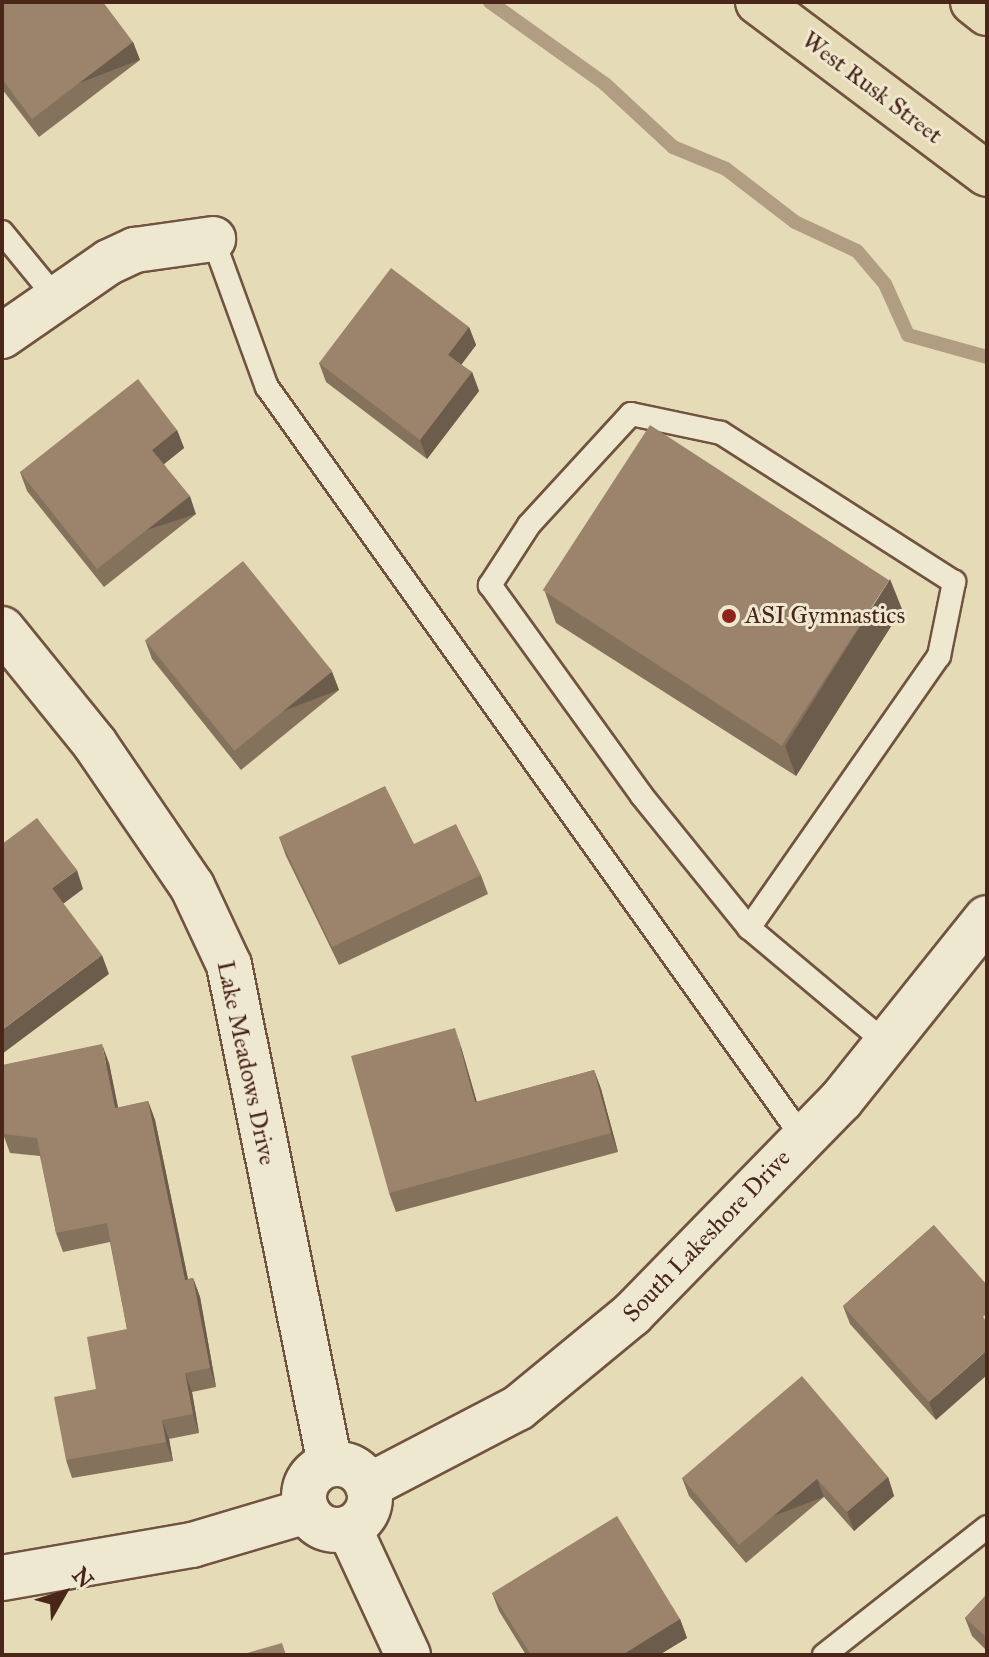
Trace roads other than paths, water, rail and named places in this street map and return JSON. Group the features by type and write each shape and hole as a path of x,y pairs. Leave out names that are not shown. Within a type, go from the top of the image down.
{"main road":[{"name":"West Rusk Street","path":"758,2 987,174"},
{"path":"973,2 987,13"}],"street":[{"path":"2,336 56,298 135,250 213,239"},
{"name":"Lake Meadows Drive","path":"2,629 95,744 174,860 229,965 330,1464"},
{"name":"South Lakeshore Drive","path":"368,1486 557,1381 803,1138 886,1043 987,918"},
{"path":"330,1464 353,1469 368,1486 369,1506 349,1528 324,1528 307,1511 310,1477 330,1464"},
{"path":"2,1578 192,1545 307,1511"},
{"path":"349,1528 408,1655"}],"lane":[{"path":"2,232 56,298"},
{"path":"213,239 267,387 803,1138"},
{"path":"749,928 939,656 954,582 721,433 631,414 529,525 490,585 642,796 749,928 886,1043"},
{"path":"824,1655 987,1527"}],"waterway":[{"path":"490,2 605,84 673,147 726,169 795,222 857,251 885,284 908,335 987,357"}],"place":[{"name":"ASI Gymnastics","path":"729,616"}]}
